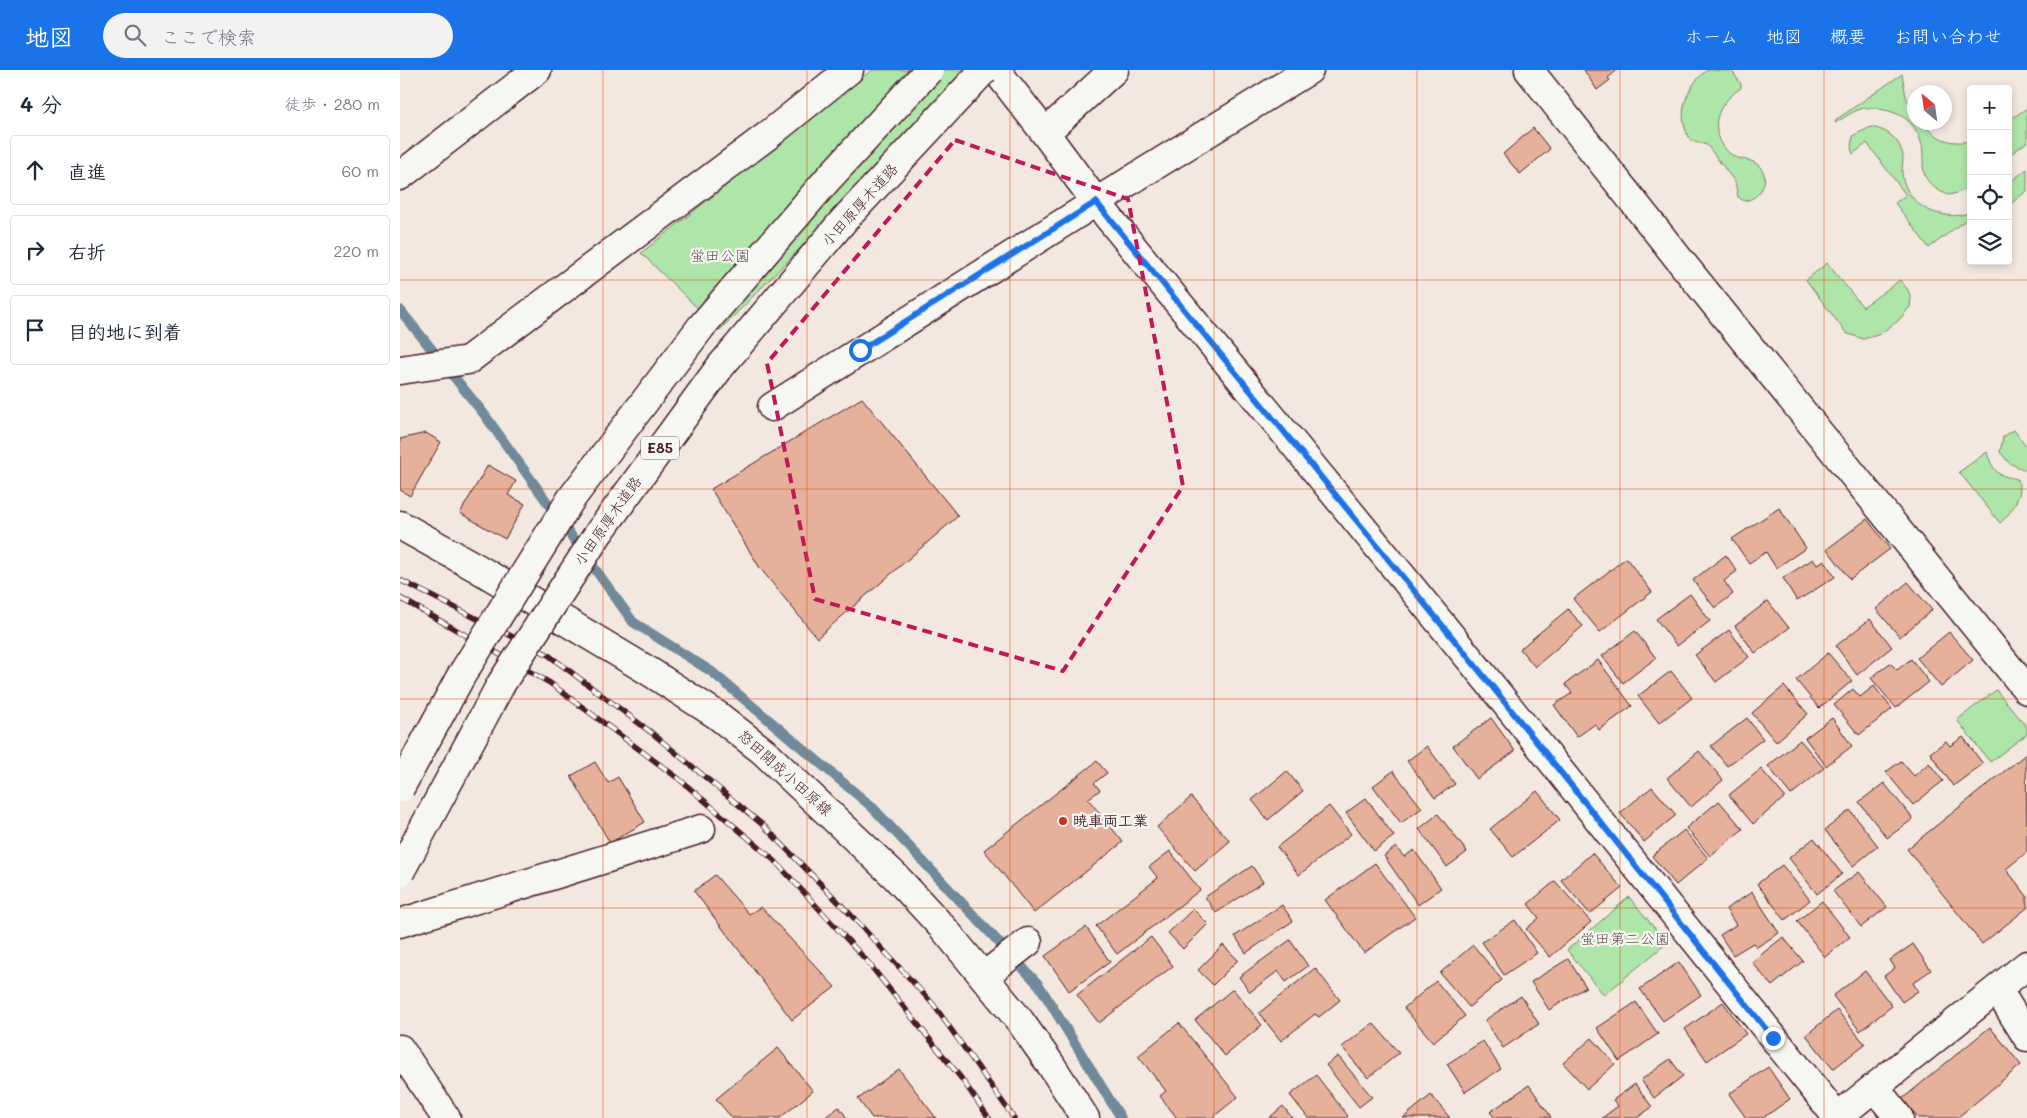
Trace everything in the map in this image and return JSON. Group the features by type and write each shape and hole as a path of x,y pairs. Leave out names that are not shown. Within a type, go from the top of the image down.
{"main road":[{"path":"402,170 536,70"},
{"path":"408,368 468,360 767,136 849,70"},
{"name":"E85","path":"400,788 461,676 571,499 701,327 827,180 930,70"},
{"name":"小田原厚木道路","path":"400,872 501,684 598,534 720,366 844,220 984,70"},
{"path":"996,70 1096,202 1494,687 1836,1117 2027,966"},
{"path":"1045,133 1114,70"},
{"path":"772,408 1096,202 1309,70"},
{"path":"1529,70 1682,263 2027,690"},
{"name":"怒田開成小田原線","path":"400,525 477,568 647,670 724,721 792,776 896,877 945,930 991,971 1085,1118"},
{"path":"400,923 701,829"},
{"path":"991,971 1028,942"},
{"path":"1998,990 2027,1037"},
{"path":"400,1049 446,1118"},
{"path":"1875,1088 1899,1118"}],"highlighted area":[{"path":"955,140 1128,199 1183,486 1063,671 815,599 767,363"}],"green space":[{"name":"蛍田公園","path":"872,70 970,70 860,187 720,330 641,253"},
{"path":"1707,70 1732,71 1741,84 1741,88 1729,98 1720,110 1717,132 1728,152 1735,157 1754,162 1762,169 1764,175 1763,187 1755,196 1744,201 1738,197 1735,182 1707,145 1691,141 1686,132 1683,112 1688,94 1699,77"},
{"path":"1902,74 1907,99 1907,119 1898,114 1871,108 1854,112 1835,123 1837,119"},
{"path":"2027,108 2027,142 2012,153 2012,130 2012,118"},
{"path":"1871,127 1888,133 1896,140 1901,150 1903,156 1903,179 1912,198 1928,210 1953,216 1967,213 1967,219 1929,248 1895,203 1906,195 1867,143 1853,154 1851,144 1854,135"},
{"path":"1916,130 1929,130 1949,141 1967,142 1967,188 1949,195 1932,186 1925,176 1922,146"},
{"path":"2027,169 2027,191 2012,203 2012,181"},
{"path":"1827,263 1863,307 1900,280 1908,290 1911,298 1910,307 1898,321 1878,335 1863,339 1846,333 1806,280"},
{"path":"2014,430 2027,448 2027,471 2009,463 2000,452 2003,437"},
{"path":"1987,452 1991,463 1998,473 2017,479 2020,484 2019,496 2016,502 2000,523 1959,472"},
{"path":"1996,690 2027,727 2027,734 1990,762 1957,720"},
{"name":"蛍田第二公園","path":"1629,897 1667,943 1604,995 1567,950"}],"building":[{"path":"1584,70 1617,70 1608,78 1610,80 1597,90"},
{"path":"1533,128 1550,149 1520,174 1503,154"},
{"path":"862,398 958,516 817,638 760,568 711,489"},
{"path":"426,433 441,442 410,496 400,490 400,439"},
{"path":"488,465 516,481 508,495 525,504 505,539 460,513"},
{"path":"1779,508 1806,548 1776,568 1766,552 1749,563 1732,539"},
{"path":"1867,519 1890,549 1850,579 1827,549"},
{"path":"1726,555 1737,571 1724,581 1733,594 1715,608 1693,580"},
{"path":"1626,558 1652,592 1600,632 1573,599"},
{"path":"1813,559 1817,565 1824,560 1835,577 1797,601 1783,578"},
{"path":"1908,582 1932,610 1900,637 1876,609"},
{"path":"1690,594 1710,621 1677,646 1656,619"},
{"path":"1768,601 1789,628 1755,653 1735,626"},
{"path":"1568,609 1583,626 1535,667 1520,649"},
{"path":"1870,619 1892,647 1857,675 1836,646"},
{"path":"1729,630 1749,657 1716,682 1695,655"},
{"path":"1635,631 1656,658 1623,683 1602,656"},
{"path":"1949,632 1973,660 1941,687 1917,658"},
{"path":"1828,653 1852,681 1819,708 1796,680"},
{"path":"1911,659 1929,682 1896,708 1871,678 1890,663 1897,670"},
{"path":"1598,660 1632,706 1599,730 1595,724 1577,737 1554,705 1572,693 1565,684"},
{"path":"1671,671 1692,698 1659,723 1638,696"},
{"path":"1784,686 1808,714 1776,742 1752,713"},
{"path":"1874,686 1892,709 1859,735 1834,705 1853,689 1860,697"},
{"path":"1491,718 1515,751 1477,779 1453,746"},
{"path":"1747,718 1763,739 1727,766 1711,746"},
{"path":"1832,718 1852,746 1826,766 1805,738"},
{"path":"1963,737 1983,764 1953,786 1930,753 1946,741 1950,746"},
{"path":"1800,740 1824,768 1791,795 1768,766"},
{"path":"1427,746 1455,784 1435,798 1407,761"},
{"path":"1699,751 1723,780 1691,807 1667,778"},
{"path":"2026,754 2027,852 2006,869 2027,896 2027,908 1982,944 1907,849"},
{"name":"暁車両工業","path":"1097,761 1107,773 1094,783 1100,790 1088,799 1123,842 1034,913 984,850"},
{"path":"1901,761 1914,776 1929,763 1943,781 1913,805 1886,772"},
{"path":"595,762 608,783 618,777 645,822 610,843 571,776"},
{"path":"1761,769 1785,797 1753,824 1729,795"},
{"path":"1287,771 1303,791 1268,820 1252,800"},
{"path":"1393,771 1422,808 1401,823 1373,786"},
{"path":"1884,783 1913,819 1887,838 1859,802"},
{"path":"1652,787 1676,815 1644,842 1620,813"},
{"path":"1537,791 1560,820 1513,857 1490,829"},
{"path":"1191,797 1230,841 1195,871 1157,827"},
{"path":"1366,798 1394,836 1374,851 1346,813"},
{"path":"1719,801 1743,829 1710,856 1686,828"},
{"path":"1329,806 1351,834 1299,875 1277,847"},
{"path":"1850,810 1878,846 1853,866 1825,830"},
{"path":"1438,814 1467,852 1447,867 1419,829"},
{"path":"1684,830 1708,858 1676,885 1652,856"},
{"path":"1814,838 1842,874 1817,894 1789,858"},
{"path":"1396,847 1404,857 1414,850 1441,888 1418,905 1384,856"},
{"path":"1170,851 1200,890 1117,954 1096,926 1158,878 1149,867"},
{"path":"1592,853 1622,888 1590,914 1561,880"},
{"path":"1375,863 1415,917 1364,953 1325,900"},
{"path":"1782,865 1810,900 1785,920 1757,884"},
{"path":"1252,866 1263,882 1216,913 1205,897"},
{"path":"1859,872 1887,907 1861,927 1833,891"},
{"path":"715,875 749,914 761,907 835,987 792,1020 694,891"},
{"path":"1555,881 1591,922 1550,957 1526,929 1539,918 1528,904"},
{"path":"1752,892 1779,933 1757,947 1753,943 1733,955 1720,935 1736,925 1726,909"},
{"path":"1822,901 1850,937 1825,957 1797,921"},
{"path":"1282,905 1293,921 1246,953 1235,936"},
{"path":"1193,909 1208,924 1183,949 1168,933"},
{"path":"1515,920 1537,953 1504,975 1482,942"},
{"path":"1086,927 1110,962 1069,991 1045,956"},
{"path":"1151,937 1173,966 1099,1023 1077,995"},
{"path":"1783,937 1803,961 1772,986 1752,962"},
{"path":"1290,940 1308,966 1286,982 1278,971 1250,992 1239,977"},
{"path":"1913,944 1931,970 1913,983 1918,991 1902,1002 1884,976 1895,968 1890,960"},
{"path":"1223,945 1238,960 1213,985 1198,970"},
{"path":"1473,945 1502,980 1469,1007 1440,973"},
{"path":"1568,959 1586,987 1549,1010 1531,982"},
{"path":"1679,962 1701,995 1663,1021 1640,989"},
{"path":"1315,968 1340,1000 1319,1017 1315,1014 1281,1041 1259,1013"},
{"path":"1865,971 1892,1006 1860,1031 1833,996"},
{"path":"1436,981 1465,1016 1433,1042 1404,1008"},
{"path":"1233,989 1262,1025 1225,1056 1195,1020"},
{"path":"1521,996 1539,1024 1503,1048 1485,1020"},
{"path":"1636,1002 1658,1034 1619,1061 1597,1028"},
{"path":"1723,1002 1746,1034 1707,1061 1685,1029"},
{"path":"1837,1010 1865,1044 1833,1069 1806,1035"},
{"path":"1179,1023 1238,1097 1212,1118 1177,1118 1160,1096 1166,1091 1138,1056"},
{"path":"1373,1023 1399,1053 1368,1078 1342,1047"},
{"path":"1990,1027 2021,1065 1957,1118 1918,1118 1902,1099"},
{"path":"1592,1038 1615,1064 1587,1089 1563,1063"},
{"path":"1483,1041 1501,1069 1465,1092 1447,1064"},
{"path":"778,1048 813,1091 780,1118 732,1118 716,1099"},
{"path":"1338,1056 1372,1097 1359,1107 1326,1065"},
{"path":"1670,1059 1683,1076 1654,1098 1641,1080"},
{"path":"1768,1067 1790,1099 1763,1118 1746,1118 1729,1094"},
{"path":"899,1069 936,1118 872,1118 858,1099"},
{"path":"1316,1075 1348,1116 1346,1118 1308,1118 1290,1095"},
{"path":"1635,1084 1652,1107 1637,1118 1602,1118 1618,1106 1613,1100"},
{"path":"1529,1085 1551,1117 1495,1118 1490,1112"},
{"path":"1431,1095 1450,1118 1403,1118"},
{"path":"1283,1106 1292,1118 1269,1118"},
{"path":"839,1107 847,1118 824,1118"}],"waterway":[{"path":"400,310 484,414 633,622 712,672 872,807 1039,985 1121,1118"}],"railway":[{"path":"400,580 547,654 652,733 764,826 851,915 933,1004 1014,1118"},
{"path":"400,598 550,683 679,779 775,861 866,960 961,1078 989,1118"}],"place":[{"name":"暁車両工業","path":"1063,821"}],"route":[{"path":"860,350 1096,202 1601,820 1773,1038"}]}
